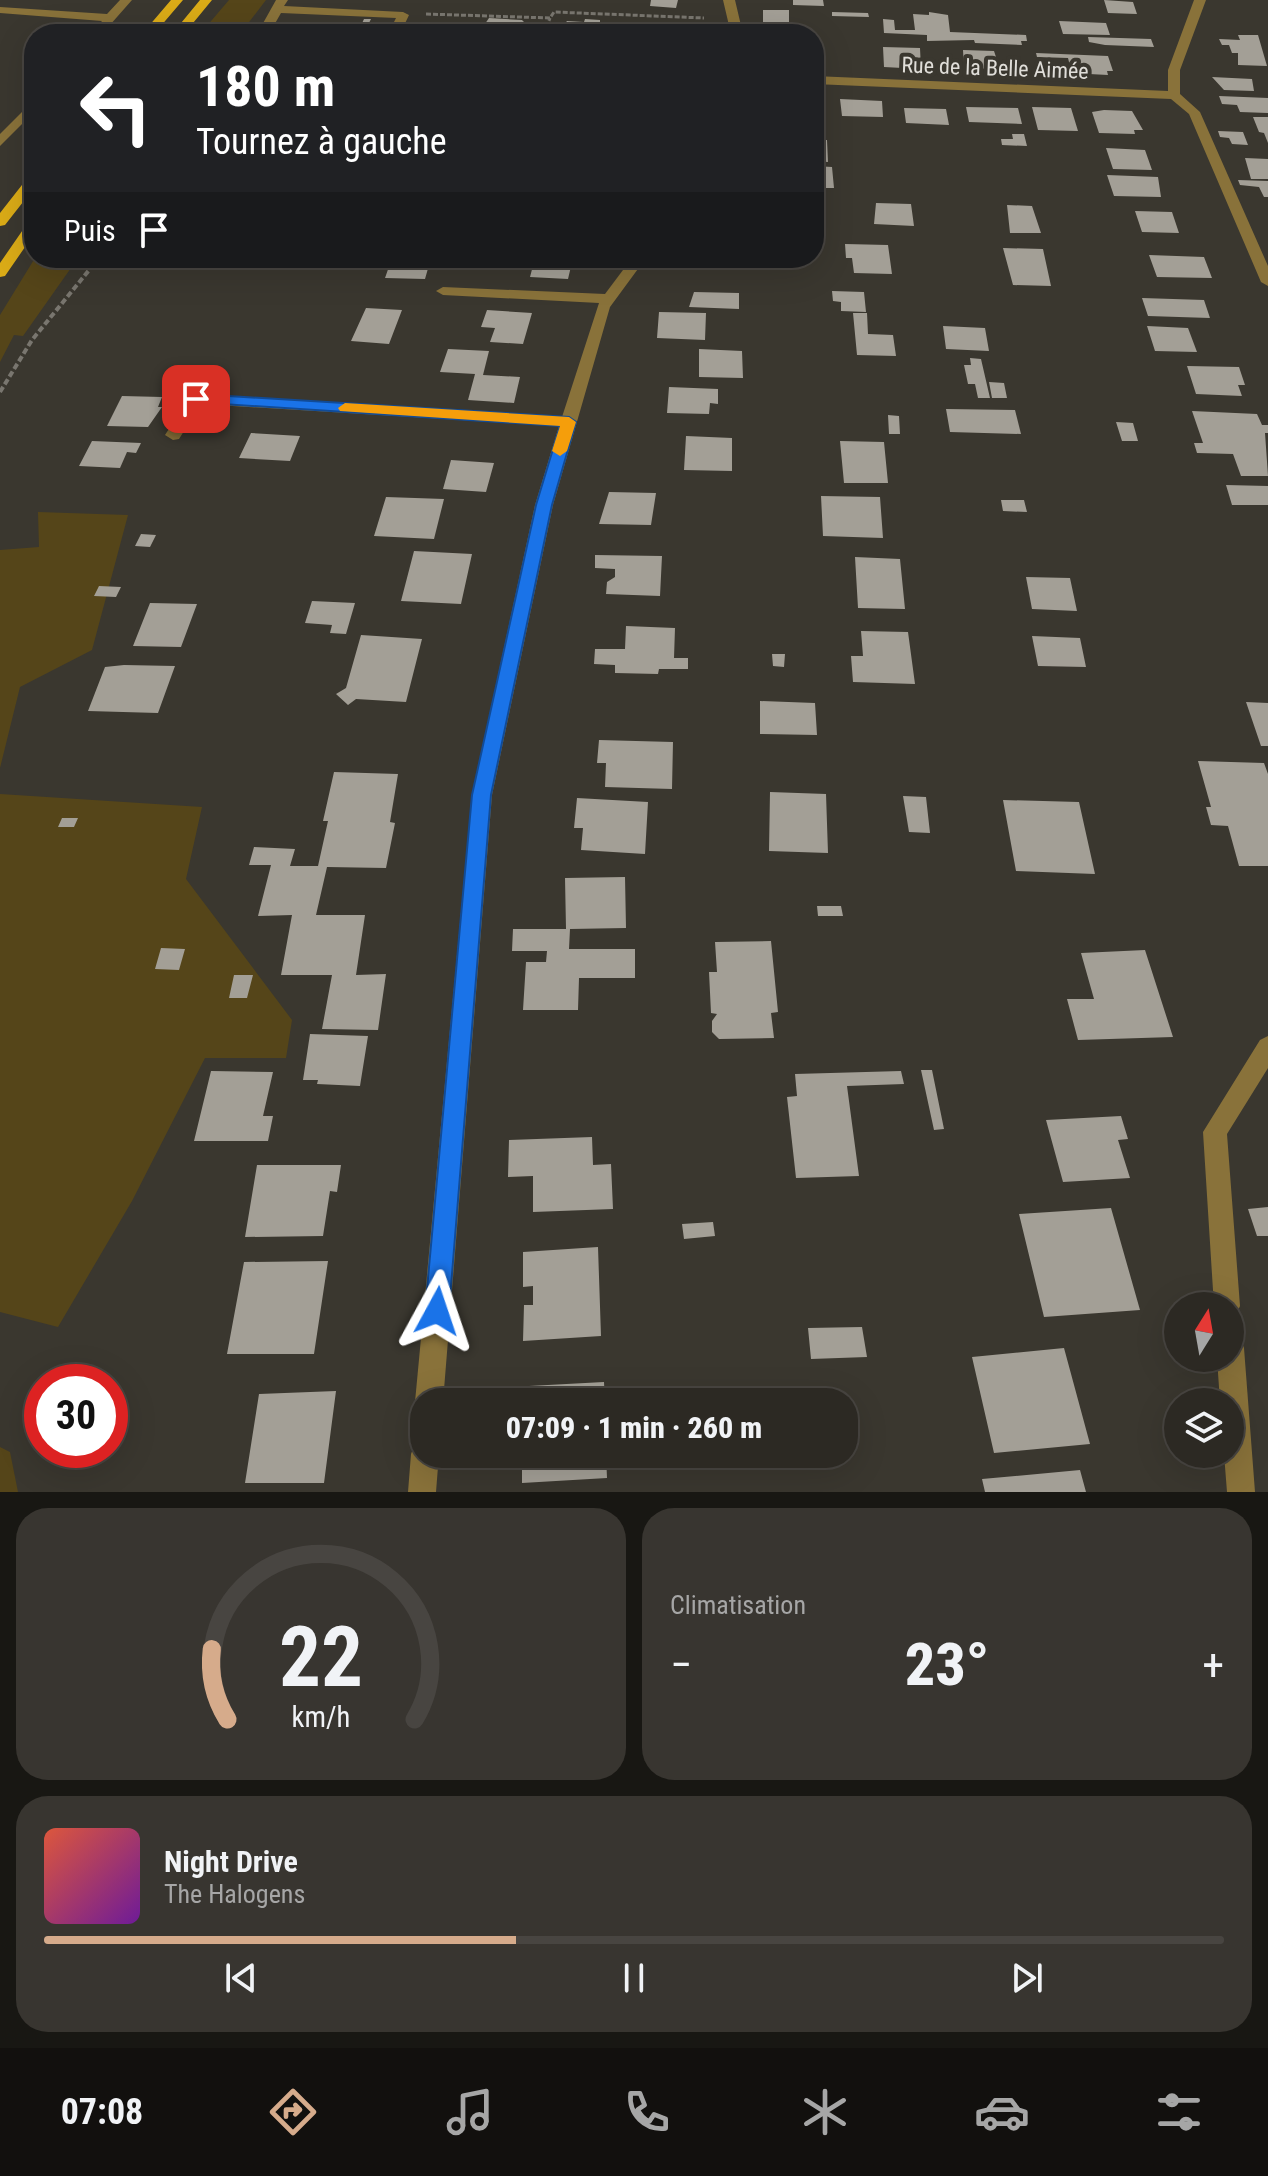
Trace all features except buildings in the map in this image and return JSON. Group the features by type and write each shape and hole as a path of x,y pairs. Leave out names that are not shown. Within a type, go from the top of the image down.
{"main road":[{"path":"157,24 177,0"},
{"path":"186,24 206,0"},
{"path":"0,222 24,192"},
{"path":"0,273 24,238"}],"street":[{"path":"105,24 126,0"},
{"path":"729,0 734,24"},
{"path":"1200,0 1174,70 1174,95 1194,112 1268,282"},
{"path":"269,24 280,5 403,15 399,24"},
{"path":"0,10 110,18"},
{"name":"Rue de la Belle Aimée","path":"824,80 1174,95"},
{"path":"0,142 24,115"},
{"path":"1247,232 1268,233"},
{"path":"430,1388 482,795 544,505 603,307 632,268"},
{"path":"443,291 609,299"},
{"path":"173,435 196,399 569,422"},
{"path":"1226,1292 1215,1132 1268,1047"},
{"path":"1232,1372 1241,1492"},
{"path":"422,1492 424,1468"}],"path":[{"path":"548,24 554,12 733,19"},
{"path":"403,15 550,18"},
{"path":"0,392 32,340 91,268"}],"shaded area":[{"path":"229,0 266,0 248,24 209,24"},
{"path":"29,268 71,268 23,336 14,335 0,362 0,315"},
{"path":"38,512 128,515 92,650 20,687 0,768 0,550 39,547"},
{"path":"0,794 202,807 186,879 292,1020 286,1058 205,1058 132,1201 58,1327 0,1312"},
{"path":"0,1447 10,1452 18,1492 0,1492"}],"slow traffic":[{"path":"345,408 569,422 560,451"}],"route":[{"path":"196,399 569,422 544,505 482,795 437,1311"}]}
